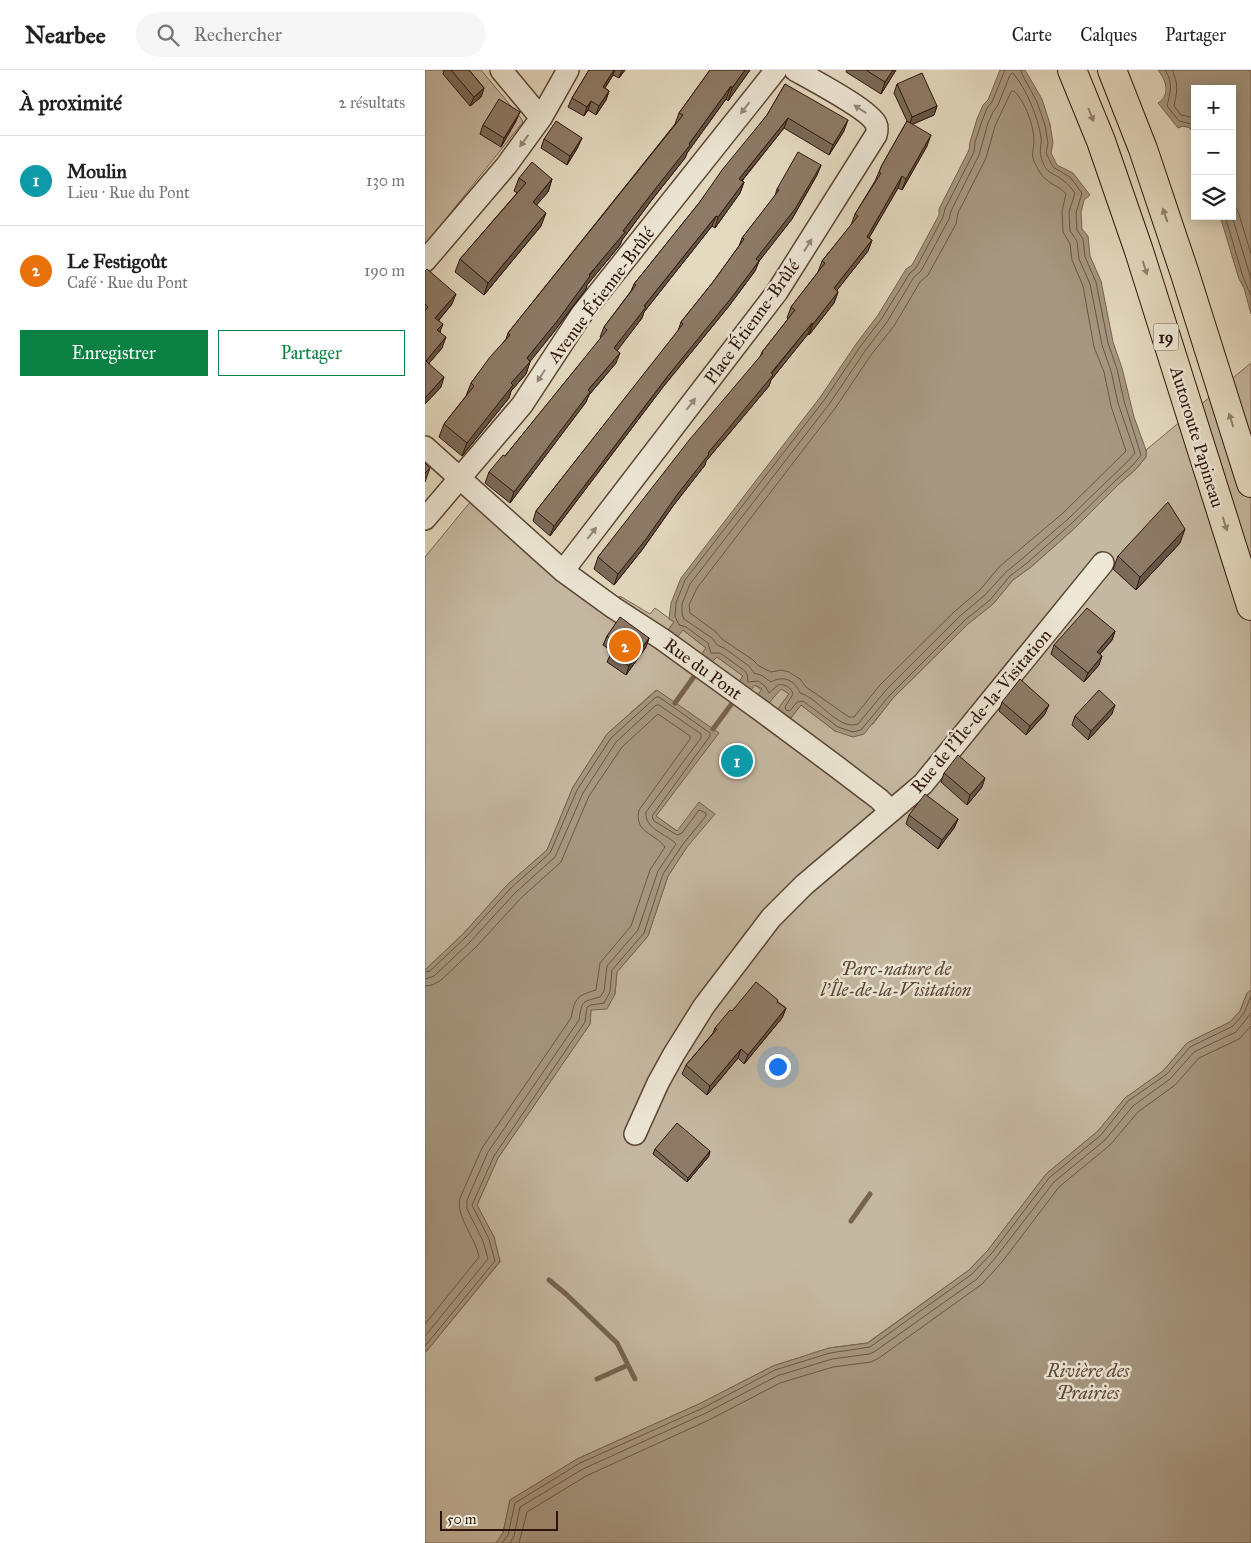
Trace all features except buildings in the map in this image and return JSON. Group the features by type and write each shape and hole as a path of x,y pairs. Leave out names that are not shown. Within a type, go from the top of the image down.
{"highway":[{"name":"Autoroute Papineau","path":"1073,70 1101,142 1139,251 1251,606"},
{"name":"Autoroute Papineau","path":"1112,70 1143,149 1185,274 1251,483"}],"street":[{"path":"501,70 541,118"},
{"path":"425,261 506,166 541,118 568,70"},
{"name":"Avenue Étienne-Brûlé","path":"425,519 522,405 581,315 776,70"},
{"name":"Place Étienne-Brûlé","path":"563,571 777,292 876,135 877,127 872,118 810,73"},
{"name":"Rue du Pont","path":"425,447 563,571 614,608 662,639 786,729 879,799 891,811"},
{"name":"Rue de l'Île-de-la-Visitation","path":"635,1134 658,1083 704,1006 785,902 923,784 1103,563"}],"green space":[{"path":"425,70 481,70 523,122 425,245"},
{"name":"Parc-nature de l'Île-de-la-Visitation","path":"1251,363 1251,990 1247,993 1240,1011 1230,1022 1187,1043 1163,1071 1125,1098 1098,1131 1046,1174 988,1250 969,1270 867,1343 829,1348 773,1366 701,1403 577,1459 510,1500 503,1533 496,1543 425,1543 425,1353 500,1262 494,1237 477,1205 498,1158 590,1024 591,1010 615,994 617,972 648,936 668,876 687,847 677,831 656,816 718,733 656,690 607,734 573,787 547,850 507,885 463,934 425,970 425,557 471,501 535,561 606,614 620,596 650,614 655,608 674,622 666,633 683,630 706,648 700,656 710,664 717,657 743,676 739,683 758,687 768,704 781,688 789,694 777,710 790,719 801,705 835,731 873,724 893,698 968,624 993,604 1013,580 1031,567 1076,527 1136,469 1146,457 1146,450"}],"water":[{"path":"1000,70 1025,70 1042,99 1050,124 1053,143 1051,153 1057,165 1073,173 1090,195 1084,200 1081,213 1082,229 1088,236 1090,256 1101,281 1113,342 1122,368 1134,417 1146,450 1146,457 1076,527 1031,567 1013,580 993,604 968,624 893,698 864,734 853,737 835,731 801,705 790,719 777,710 789,694 781,689 768,704 757,696 762,689 755,685 750,691 738,683 743,676 717,657 710,664 700,656 706,648 683,630 675,640 666,633 674,622 669,619 671,603 681,578 821,396 878,315 906,269 912,265 939,215 939,209 969,150 977,119 983,105 988,100"},
{"path":"1158,70 1251,70 1251,314 1221,220 1236,220 1236,85 1191,85 1191,130 1183,126 1178,128 1158,103 1165,96 1166,92 1163,78"},
{"path":"657,690 719,733 656,816 677,831 699,802 715,814 687,847 668,876 648,936 617,972 615,994 607,1009 591,1010 590,1024 498,1158 477,1205 494,1237 500,1261 425,1353 425,970 463,934 507,885 547,850 573,787 607,734"},
{"name":"Rivière des Prairies","path":"1251,990 1251,1543 496,1543 503,1533 510,1500 577,1459 701,1403 773,1366 829,1348 868,1343 969,1270 988,1250 1046,1174 1098,1131 1125,1098 1163,1071 1187,1043 1230,1022 1240,1011 1247,993"}],"waterway":[{"path":"675,703 698,671"},
{"path":"713,729 736,698"},
{"path":"851,1221 870,1194"},
{"path":"549,1280 617,1343 635,1379"},
{"path":"597,1379 628,1365"}],"place":[{"name":"Le Festigoût","path":"625,646"},
{"name":"Moulin","path":"737,761"}]}
